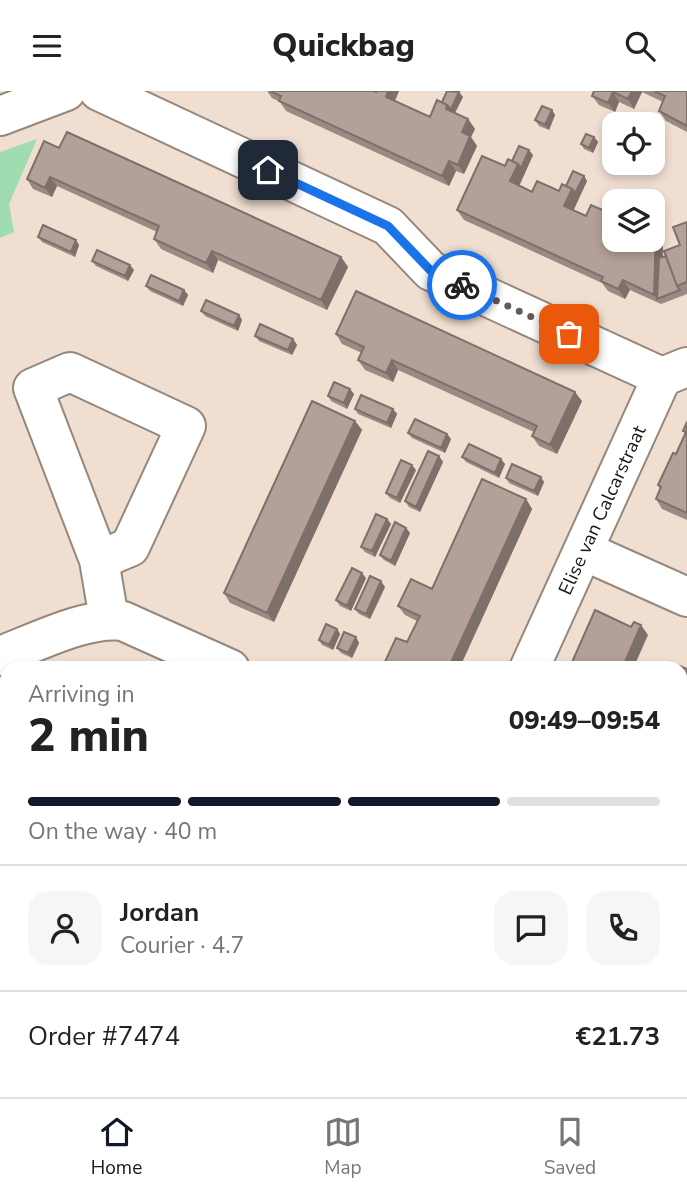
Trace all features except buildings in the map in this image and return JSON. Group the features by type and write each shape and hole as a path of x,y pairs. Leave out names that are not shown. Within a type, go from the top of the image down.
{"street":[{"path":"0,116 66,91"},
{"path":"99,91 388,226 431,271 674,372"},
{"path":"99,560 130,547 186,426 70,372 33,388 99,560 109,619"},
{"name":"Elise van Calcarstraat","path":"534,661 584,551 674,372"},
{"path":"584,551 687,597"},
{"path":"0,656 93,621 109,619 123,621 212,661"}],"green space":[{"path":"37,139 9,204 14,232 0,238 0,152"}],"way so far":[{"path":"462,285 569,334"}],"route":[{"path":"268,170 388,226 431,271 462,285"}]}
